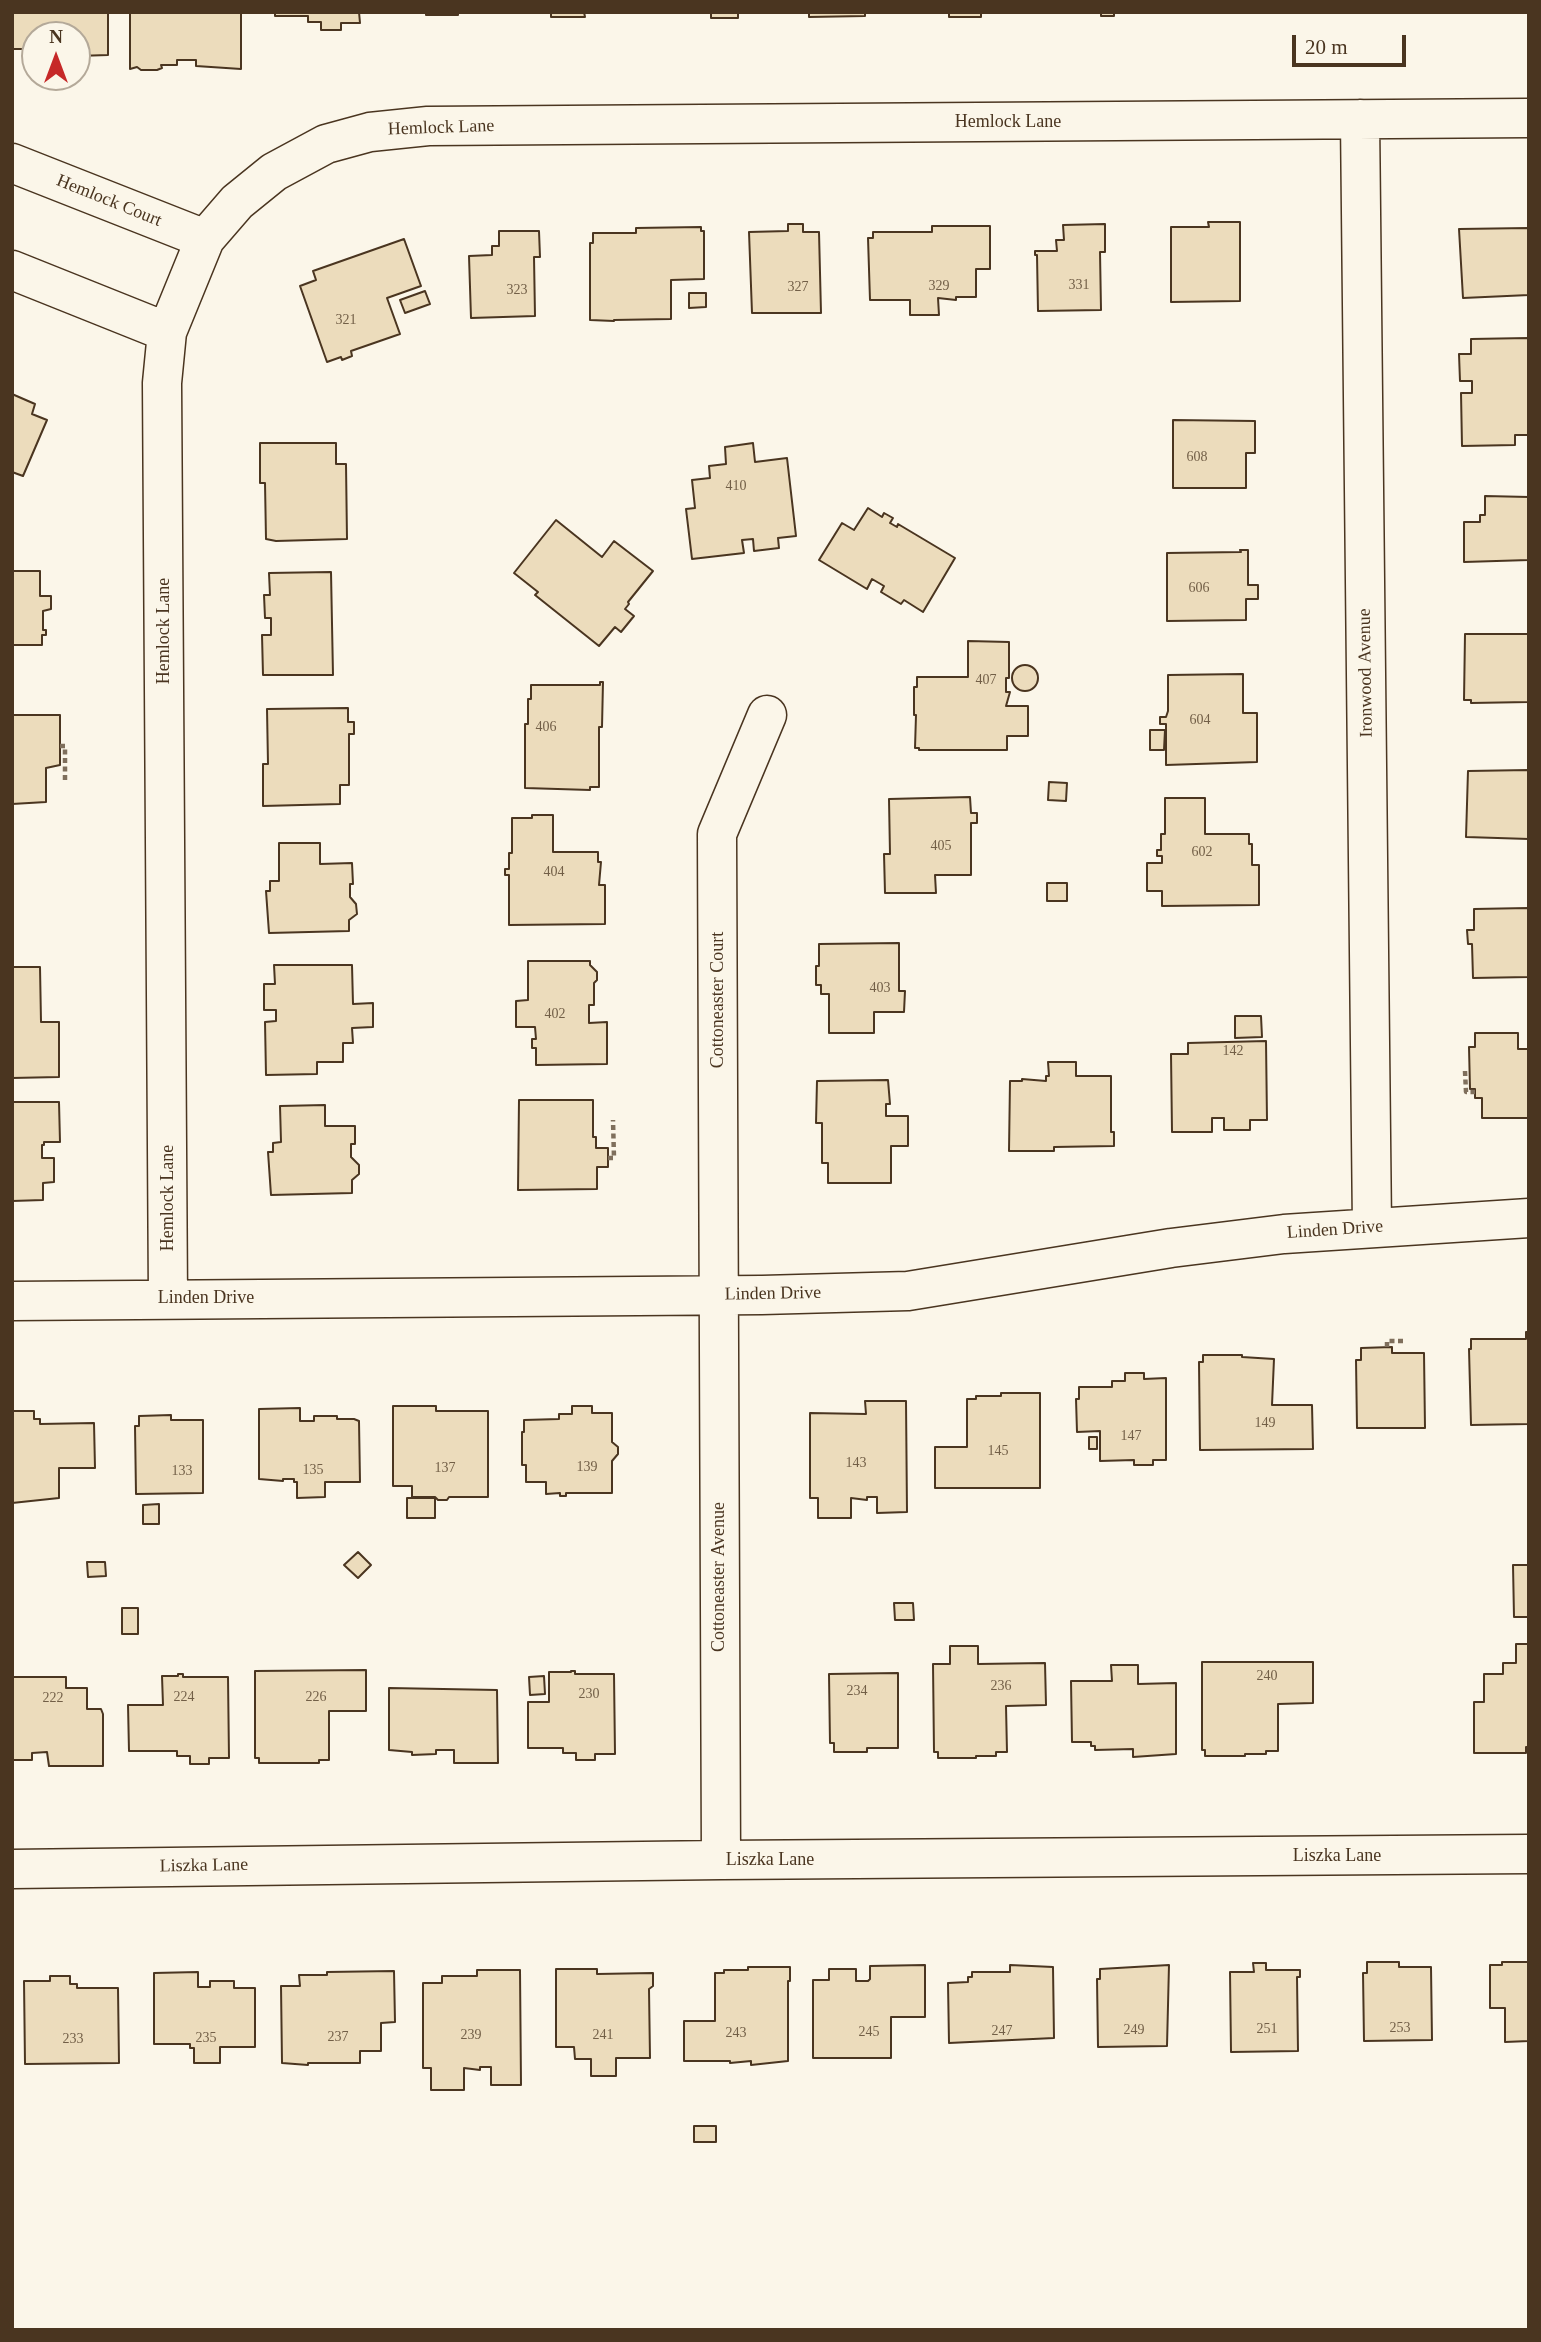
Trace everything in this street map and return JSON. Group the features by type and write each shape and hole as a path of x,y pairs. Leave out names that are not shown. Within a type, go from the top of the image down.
{"street":[{"name":"Hemlock Lane","path":"168,1298 162,383 167,332 205,239 237,202 274,172 326,144 370,132 428,126 1529,118"},
{"name":"Ironwood Avenue","path":"1360,119 1372,1227"},
{"name":"Hemlock Court","path":"12,163 205,239"},
{"path":"12,270 167,332"},
{"name":"Cottoneaster Court","path":"718,1295 717,834 767,715"},
{"name":"Linden Drive","path":"12,1301 718,1295 908,1290 1171,1248 1284,1234 1529,1218"},
{"name":"Cottoneaster Avenue","path":"718,1295 721,1860"},
{"name":"Liszka Lane","path":"12,1869 1529,1854"}],"path":[{"path":"60,746 65,746 65,783"},
{"path":"1465,1071 1466,1092 1475,1092"},
{"path":"608,1158 614,1158 612,1120"},
{"path":"1387,1347 1387,1341 1406,1341"}],"building":[{"path":"12,12 108,12 108,55 91,56 91,21 21,21 21,49 12,49"},
{"path":"130,12 241,12 241,69 196,66 196,60 177,60 177,65 161,65 162,68 157,70 141,70 137,67 130,69"},
{"path":"275,12 359,12 360,23 341,23 341,30 321,30 321,22 308,22 308,16 275,16"},
{"path":"426,12 458,12 458,15 426,15"},
{"path":"551,12 584,12 585,17 551,17"},
{"path":"711,12 738,12 738,18 711,18"},
{"path":"809,12 865,12 865,16 809,17"},
{"path":"949,12 981,12 981,17 949,17"},
{"path":"1101,12 1114,12 1114,16 1101,16"},
{"path":"1208,222 1240,222 1240,301 1171,302 1171,227 1209,227"},
{"path":"788,224 803,224 803,232 819,232 821,313 752,313 749,232 788,231"},
{"path":"1105,224 1105,252 1100,252 1101,310 1038,311 1035,251 1057,251 1056,240 1064,240 1063,225"},
{"path":"932,226 990,226 990,269 976,269 976,297 956,297 956,300 938,298 939,315 910,315 910,300 870,300 868,238 873,238 873,232 932,232"},
{"path":"701,227 701,231 704,231 704,279 671,280 671,319 590,320 590,243 593,243 593,233 636,233 636,228"},
{"path":"1529,228 1529,295 1463,298 1459,229"},
{"path":"499,231 539,231 540,257 534,257 535,316 471,318 469,256 492,255 492,246 499,246"},
{"path":"404,239 421,286 387,298 400,334 351,351 352,356 342,360 341,357 327,362 300,286 316,280 313,271"},
{"path":"425,291 430,304 405,313 400,300"},
{"path":"689,293 706,293 706,307 689,308"},
{"path":"1529,338 1529,435 1515,435 1515,445 1462,446 1461,393 1472,393 1472,381 1460,381 1459,354 1471,354 1471,339"},
{"path":"12,394 35,404 32,414 47,420 23,476 12,472"},
{"path":"1173,420 1255,421 1255,453 1246,453 1246,488 1173,488"},
{"path":"260,443 336,443 336,464 346,464 347,539 266,539 265,483 260,483"},
{"path":"753,443 755,462 787,458 796,536 778,538 779,548 754,551 753,539 742,540 744,553 692,559 686,509 695,508 692,480 710,478 709,466 726,464 725,447"},
{"path":"1485,496 1529,497 1529,560 1464,562 1464,522 1480,522 1480,515 1485,515"},
{"path":"868,508 882,517 884,513 893,518 890,523 897,527 898,524 955,558 923,612 904,600 901,604 881,592 884,586 872,579 867,589 819,560 842,523 854,530"},
{"path":"556,520 602,557 614,541 653,571 625,609 634,616 621,632 615,627 599,646 535,595 538,592 514,573"},
{"path":"1240,550 1248,550 1248,585 1258,585 1258,599 1246,599 1246,620 1167,621 1167,553 1241,552"},
{"path":"12,571 40,571 40,596 51,596 51,609 43,611 43,630 46,630 46,635 42,635 42,645 12,645"},
{"path":"331,572 333,675 263,675 262,635 271,635 271,618 265,618 264,595 270,595 269,573"},
{"path":"1465,634 1529,634 1529,702 1471,703 1471,700 1464,700"},
{"path":"968,641 1009,642 1009,678 1006,678 1006,692 1010,692 1006,706 1028,706 1028,736 1007,736 1007,750 919,750 915,748 914,715 914,687 917,687 917,677 968,677"},
{"path":"1025,665 1034,669 1038,678 1034,687 1025,691 1016,687 1012,678 1016,669"},
{"path":"1243,674 1243,713 1257,713 1257,762 1166,765 1166,724 1160,724 1160,717 1166,717 1168,711 1168,675"},
{"path":"600,682 603,682 602,727 599,727 599,787 590,787 590,790 525,788 525,724 528,724 531,685 600,685"},
{"path":"348,708 348,722 354,722 354,734 349,734 349,785 340,785 340,804 263,806 263,764 268,764 267,709"},
{"path":"12,715 60,715 60,765 46,768 46,802 12,804"},
{"path":"1150,730 1165,730 1164,750 1150,750"},
{"path":"1529,770 1529,839 1466,837 1468,771"},
{"path":"1049,782 1067,783 1066,801 1048,800"},
{"path":"970,797 971,813 977,813 977,823 971,823 971,875 935,875 936,893 885,893 884,854 890,854 889,799"},
{"path":"1165,798 1205,798 1205,834 1249,834 1252,865 1259,865 1259,905 1162,906 1162,891 1147,891 1147,863 1162,863 1162,856 1157,856 1157,850 1161,850 1161,834 1165,834"},
{"path":"532,815 553,815 553,852 598,852 598,862 601,862 599,885 605,885 605,924 509,925 509,875 505,875 505,869 509,869 509,853 512,853 512,818 532,818"},
{"path":"279,843 320,843 320,864 352,863 353,884 350,884 350,897 356,904 357,914 349,920 349,931 269,933 266,891 270,891 270,881 279,881"},
{"path":"1047,883 1067,883 1067,901 1047,901"},
{"path":"1529,908 1529,977 1473,978 1472,944 1468,944 1467,930 1474,930 1474,909"},
{"path":"899,943 899,991 905,991 904,1012 874,1012 874,1033 829,1033 829,994 821,994 821,985 816,985 819,944"},
{"path":"528,961 590,961 590,965 597,972 597,980 594,983 594,1005 589,1005 589,1023 607,1022 607,1064 536,1065 536,1048 532,1048 532,1039 536,1039 535,1027 516,1027 516,1001 528,1000"},
{"path":"274,965 352,965 353,1004 373,1003 373,1027 352,1028 353,1043 343,1043 343,1062 317,1062 317,1074 266,1075 265,1022 276,1021 276,1010 264,1010 264,984 275,984"},
{"path":"12,967 40,967 41,1022 59,1022 59,1077 12,1078"},
{"path":"1235,1016 1261,1016 1262,1037 1235,1038"},
{"path":"1475,1033 1518,1033 1518,1049 1529,1049 1529,1118 1482,1118 1482,1098 1475,1098 1475,1089 1470,1089 1469,1047 1475,1047"},
{"path":"1266,1041 1267,1120 1250,1120 1250,1130 1224,1130 1224,1118 1212,1118 1212,1132 1172,1132 1171,1054 1188,1054 1188,1043"},
{"path":"1048,1062 1076,1062 1076,1076 1111,1076 1111,1132 1114,1132 1114,1146 1054,1147 1054,1151 1009,1151 1010,1081 1046,1081 1046,1076 1049,1076"},
{"path":"888,1080 890,1104 886,1104 886,1116 908,1116 908,1146 891,1146 891,1183 828,1183 828,1163 822,1163 822,1123 816,1123 817,1081"},
{"path":"519,1100 593,1100 593,1137 596,1137 596,1148 608,1148 608,1167 597,1167 597,1189 518,1190"},
{"path":"12,1102 59,1102 60,1142 44,1142 42,1145 42,1158 54,1158 54,1182 43,1183 43,1200 12,1201"},
{"path":"325,1105 325,1126 355,1126 355,1144 351,1144 351,1157 359,1165 359,1174 352,1180 352,1193 271,1195 268,1152 273,1152 273,1143 281,1142 280,1106"},
{"path":"1526,1332 1529,1332 1529,1424 1471,1425 1471,1339 1526,1339"},
{"path":"1392,1347 1392,1353 1424,1353 1425,1428 1357,1428 1356,1360 1361,1360 1361,1348"},
{"path":"1203,1355 1242,1355 1274,1359 1272,1405 1312,1405 1313,1449 1200,1450 1199,1362 1203,1362"},
{"path":"1125,1373 1144,1373 1144,1379 1166,1378 1166,1460 1153,1460 1153,1465 1134,1465 1134,1460 1100,1461 1100,1431 1077,1432 1076,1399 1079,1399 1079,1387 1112,1387 1112,1381 1125,1381"},
{"path":"1001,1393 1040,1393 1040,1488 935,1488 935,1447 967,1447 967,1399 976,1399 976,1396 1001,1396"},
{"path":"865,1401 906,1401 907,1512 877,1513 877,1497 867,1497 867,1500 851,1498 851,1518 818,1518 818,1498 810,1498 810,1413 866,1414"},
{"path":"393,1406 436,1406 436,1411 488,1411 488,1497 449,1497 447,1500 438,1500 435,1497 412,1497 412,1486 393,1486"},
{"path":"572,1406 592,1406 592,1413 612,1413 612,1442 618,1447 618,1454 612,1461 612,1493 566,1493 566,1496 560,1496 560,1493 546,1494 546,1482 526,1482 526,1465 522,1465 524,1420 559,1419 559,1414 572,1414"},
{"path":"300,1408 300,1421 314,1421 314,1416 337,1416 337,1419 359,1421 360,1482 325,1482 325,1497 297,1498 297,1482 294,1482 294,1479 259,1479 259,1409"},
{"path":"13,1411 34,1411 34,1419 40,1419 40,1424 94,1423 95,1468 59,1468 59,1498 12,1503"},
{"path":"171,1415 171,1420 203,1420 203,1493 136,1494 135,1426 139,1426 139,1416"},
{"path":"1089,1437 1097,1437 1097,1449 1089,1449"},
{"path":"407,1498 435,1498 435,1518 407,1518"},
{"path":"159,1504 159,1524 143,1524 143,1505"},
{"path":"358,1552 371,1565 358,1578 344,1565"},
{"path":"87,1562 105,1562 106,1576 88,1577"},
{"path":"1513,1565 1529,1565 1529,1617 1514,1617"},
{"path":"894,1603 913,1603 914,1620 895,1620"},
{"path":"122,1608 138,1608 138,1634 122,1634"},
{"path":"1516,1644 1529,1644 1529,1747 1526,1747 1526,1753 1474,1753 1474,1702 1484,1702 1484,1674 1503,1674 1503,1663 1516,1663"},
{"path":"950,1646 978,1646 978,1664 1045,1663 1046,1705 1006,1706 1007,1752 976,1758 938,1758 938,1752 934,1752 933,1664 950,1664"},
{"path":"1202,1662 1313,1662 1313,1703 1278,1704 1278,1751 1245,1756 1205,1756 1205,1750 1202,1750"},
{"path":"1111,1665 1138,1665 1138,1684 1176,1683 1176,1754 1133,1757 1133,1749 1095,1750 1091,1742 1072,1742 1071,1681 1112,1681"},
{"path":"366,1670 366,1711 329,1711 329,1760 319,1760 319,1763 259,1763 259,1758 255,1758 255,1671"},
{"path":"575,1671 575,1674 614,1674 615,1754 595,1754 595,1760 576,1760 576,1753 563,1753 563,1748 528,1748 528,1702 549,1702 549,1672"},
{"path":"898,1673 898,1748 834,1752 834,1743 830,1743 829,1674"},
{"path":"183,1674 183,1677 228,1677 229,1758 209,1758 209,1764 190,1764 190,1756 177,1756 177,1751 129,1751 128,1705 163,1705 162,1676"},
{"path":"544,1676 545,1694 530,1695 529,1677"},
{"path":"12,1677 66,1677 66,1688 87,1688 87,1709 101,1709 103,1714 103,1766 49,1766 47,1752 32,1753 32,1760 12,1760"},
{"path":"389,1688 497,1690 498,1763 454,1763 454,1750 436,1750 436,1754 412,1755 412,1752 389,1750"},
{"path":"1367,1962 1399,1962 1399,1967 1431,1967 1432,2040 1364,2041 1363,1973 1367,1973"},
{"path":"1502,1962 1529,1962 1529,2041 1505,2042 1505,2008 1490,2008 1490,1965 1502,1965"},
{"path":"1253,1963 1266,1963 1266,1970 1300,1970 1300,1977 1297,1977 1298,2051 1231,2052 1230,1972 1254,1972"},
{"path":"925,1965 925,2017 891,2017 891,2058 813,2058 813,1980 829,1980 829,1969 856,1969 856,1981 868,1981 870,1966"},
{"path":"1010,1965 1053,1967 1054,2038 949,2043 948,1983 968,1982 972,1972 1010,1972"},
{"path":"1169,1965 1167,2046 1098,2047 1097,1979 1100,1979 1100,1969"},
{"path":"748,1967 790,1967 788,2061 751,2065 751,2061 684,2061 684,2021 715,2021 715,1973 724,1973 724,1970 748,1970"},
{"path":"556,1969 597,1969 597,1974 653,1973 653,1986 649,1989 650,2058 616,2058 616,2076 591,2076 591,2059 575,2059 574,2047 556,2047"},
{"path":"477,1970 520,1970 521,2085 491,2085 491,2067 480,2067 480,2070 464,2068 464,2090 431,2090 431,2068 423,2068 423,1983 442,1983 442,1976 477,1976"},
{"path":"394,1971 395,2022 381,2023 381,2051 360,2051 360,2063 282,2063 281,1986 300,1986 299,1975"},
{"path":"198,1972 198,1987 210,1987 210,1981 234,1981 234,1988 255,1988 255,2047 220,2047 220,2063 194,2063 194,2048 190,2048 190,2044 154,2044 154,1973"},
{"path":"50,1976 70,1976 70,1984 77,1984 77,1988 118,1988 119,2063 25,2064 24,1981 50,1981"},
{"path":"694,2126 716,2126 716,2142 694,2142"}]}
